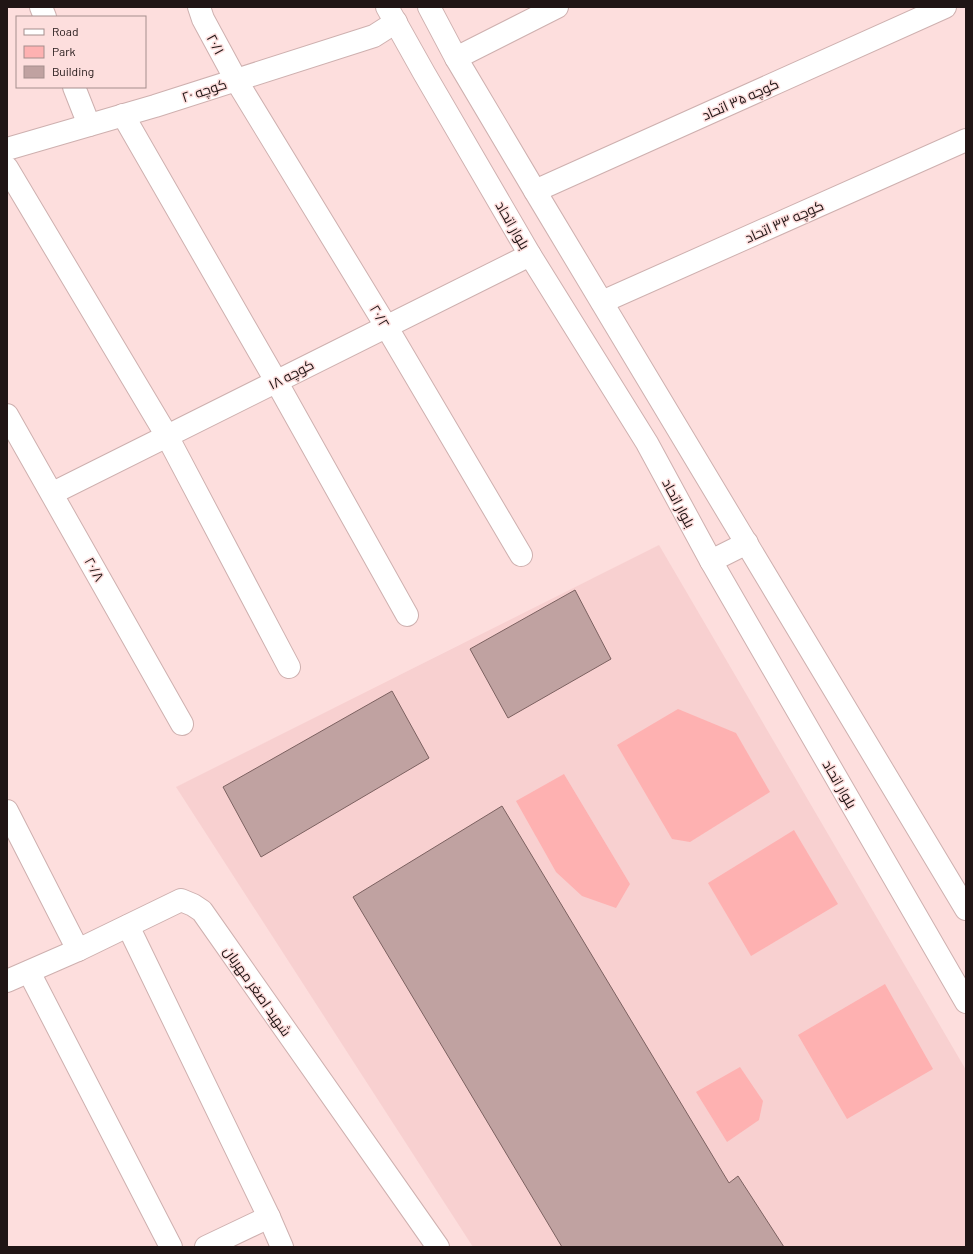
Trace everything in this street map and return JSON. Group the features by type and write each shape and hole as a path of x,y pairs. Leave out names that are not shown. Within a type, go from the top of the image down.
{"street":[{"path":"41,7 46,16"},
{"name":"۲۰/۱","path":"198,7 236,80"},
{"path":"429,7 456,58 534,191 966,909"},
{"path":"456,58 556,7"},
{"name":"کوچه ۳۵ اتحاد","path":"534,191 945,7"},
{"name":"کوچه ۲۰","path":"7,149 123,115 374,36 392,15"},
{"name":"بلوار اتحاد","path":"392,15 530,255 647,443 711,561 966,1002"},
{"name":"۲۰/۲","path":"236,80 386,326 522,555"},
{"path":"74,88 89,125"},
{"path":"123,115 276,381 407,615"},
{"name":"کوچه ۳۳ اتحاد","path":"602,302 966,140"},
{"path":"7,168 167,436 289,667"},
{"name":"کوچه ۱۸","path":"52,493 530,255"},
{"name":"۲۰/۸","path":"7,415 182,724"},
{"path":"711,561 747,543"},
{"path":"7,811 78,950"},
{"name":"شهید اصغر مهربان","path":"7,981 78,950 181,900 193,905 202,911 438,1247"},
{"path":"128,926 269,1217 282,1247"},
{"path":"28,972 171,1247"},
{"path":"206,1247 269,1217"}],"shaded area":[{"path":"659,545 966,1070 966,1247 473,1247 176,787"}],"green space":[{"path":"678,709 736,733 770,792 690,842 672,839 617,745"},
{"path":"564,774 630,884 616,908 582,896 556,872 516,801"},
{"path":"794,830 838,904 751,956 708,883"},
{"path":"885,984 933,1069 847,1119 798,1035"},
{"path":"740,1067 763,1101 759,1120 727,1142 696,1092"}],"building":[{"path":"575,590 611,659 508,718 470,649"},
{"path":"392,691 429,758 261,857 223,787"},
{"path":"502,806 729,1183 738,1176 784,1247 562,1247 353,897"}]}
